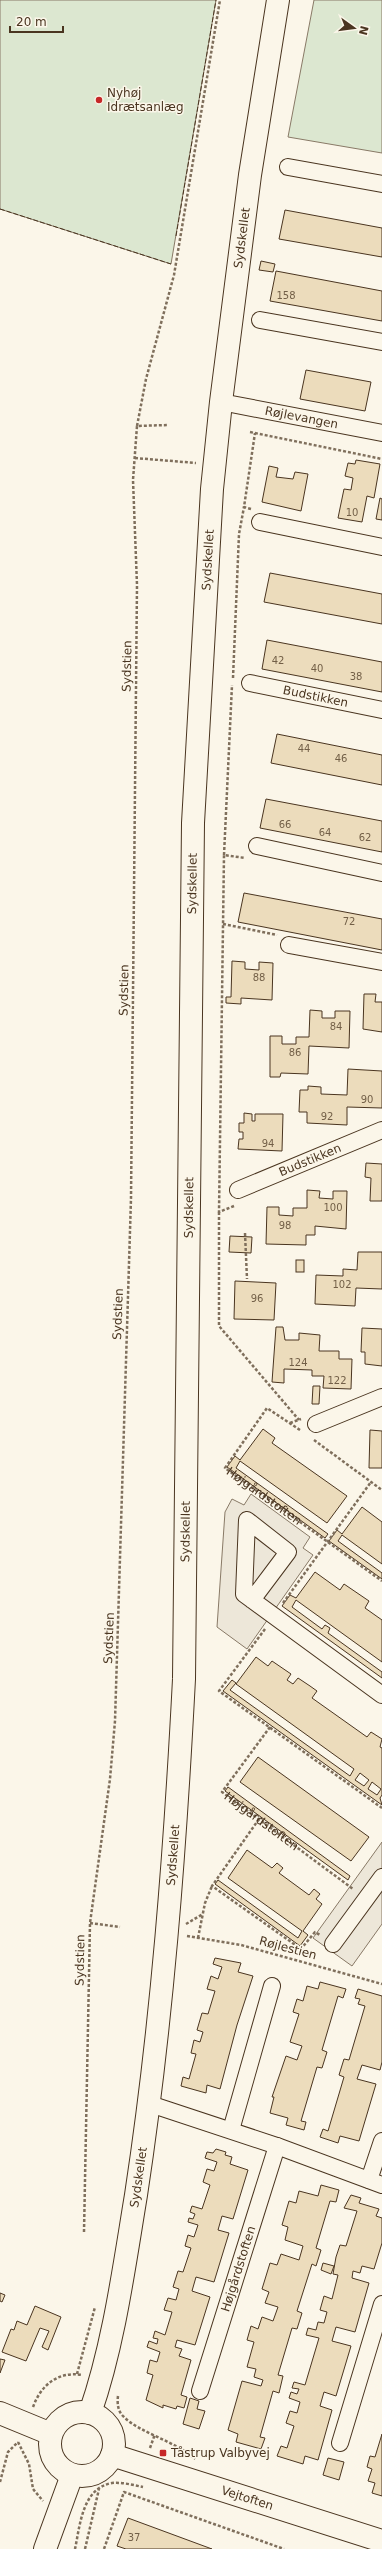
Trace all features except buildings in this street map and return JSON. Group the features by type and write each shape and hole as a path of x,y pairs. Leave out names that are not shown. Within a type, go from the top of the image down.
{"street":[{"name":"Sydskellet","path":"90,2413 111,2334 150,2104 176,1827 184,1679 193,823 212,489 221,402 250,175 278,0"},
{"path":"288,167 382,184"},
{"path":"260,320 382,342"},
{"name":"Røjlevangen","path":"221,402 382,433"},
{"path":"260,522 382,547"},
{"name":"Budstikken","path":"250,683 382,710"},
{"path":"260,847 382,873"},
{"path":"289,945 382,962"},
{"name":"Budstikken","path":"238,1190 382,1130"},
{"path":"312,1430 382,1396"},
{"path":"252,1600 273,1617 382,1695"},
{"path":"333,1944 382,1877"},
{"path":"231,2130 272,1986"},
{"path":"150,2104 277,2146 376,2183 382,2141"},
{"name":"Højgårdstoften","path":"200,2391 277,2146"},
{"path":"340,2443 382,2304"},
{"path":"0,2413 22,2433 51,2434"},
{"path":"90,2413 104,2420 111,2430 114,2442 112,2455 100,2470 91,2475 72,2475 56,2463 51,2454 51,2434 63,2419 71,2414 90,2413"},
{"name":"Vejtoften","path":"112,2455 382,2541"},
{"path":"45,2549 72,2475"}],"path":[{"name":"Sydstien","path":"84,2232 90,1923 110,1779 116,1697 131,1198 137,593 133,480 137,426 146,379 174,274 220,0"},
{"path":"137,426 168,425"},
{"path":"250,432 382,459"},
{"path":"255,433 244,507 262,511 260,522"},
{"path":"135,458 177,461"},
{"path":"260,847 255,860 224,855 219,1212 219,1326 299,1420"},
{"path":"223,924 281,936 289,945"},
{"path":"219,1212 233,1207 238,1190"},
{"path":"245,1233 247,1279"},
{"name":"Højgårdstoften","path":"302,1432 268,1408 225,1468 382,1581"},
{"path":"312,1430 382,1490"},
{"path":"371,1482 326,1541 219,1691 382,1808"},
{"name":"Højgårdstoften","path":"270,1727 222,1792 367,1898"},
{"path":"198,1938 203,1914 212,1886 259,1819"},
{"path":"212,1886 301,1949 315,1932 333,1944"},
{"path":"181,1928 203,1914"},
{"path":"90,1923 120,1926"},
{"name":"Røjlestien","path":"187,1936 241,1944 382,1984"},
{"path":"77,2374 97,2299"},
{"path":"82,2374 50,2380 35,2400 19,2445 29,2464 33,2489 40,2499 82,2515"},
{"path":"118,2390 118,2408 124,2417 155,2434"},
{"path":"0,2482 8,2452 22,2433"},
{"path":"75,2549 82,2515 88,2500 99,2489 112,2483 137,2486"},
{"path":"85,2549 99,2489"},
{"path":"104,2549 124,2492 284,2549"}],"green space":[{"name":"Nyhøj Idrætsanlæg","path":"0,0 216,0 171,264 0,209"},
{"path":"314,0 382,0 382,153 288,137"}],"shaded area":[{"path":"251,1494 310,1537 303,1548 313,1555 247,1649 217,1627 225,1512 232,1499 244,1505"},
{"path":"382,1842 382,1924 352,1966 313,1938"}],"fence":[{"path":"176,236 216,0"},
{"path":"0,209 171,264"}],"place":[{"name":"Nyhøj Idrætsanlæg","path":"99,100"},
{"name":"Tåstrup Valbyvej","path":"163,2453"}]}
